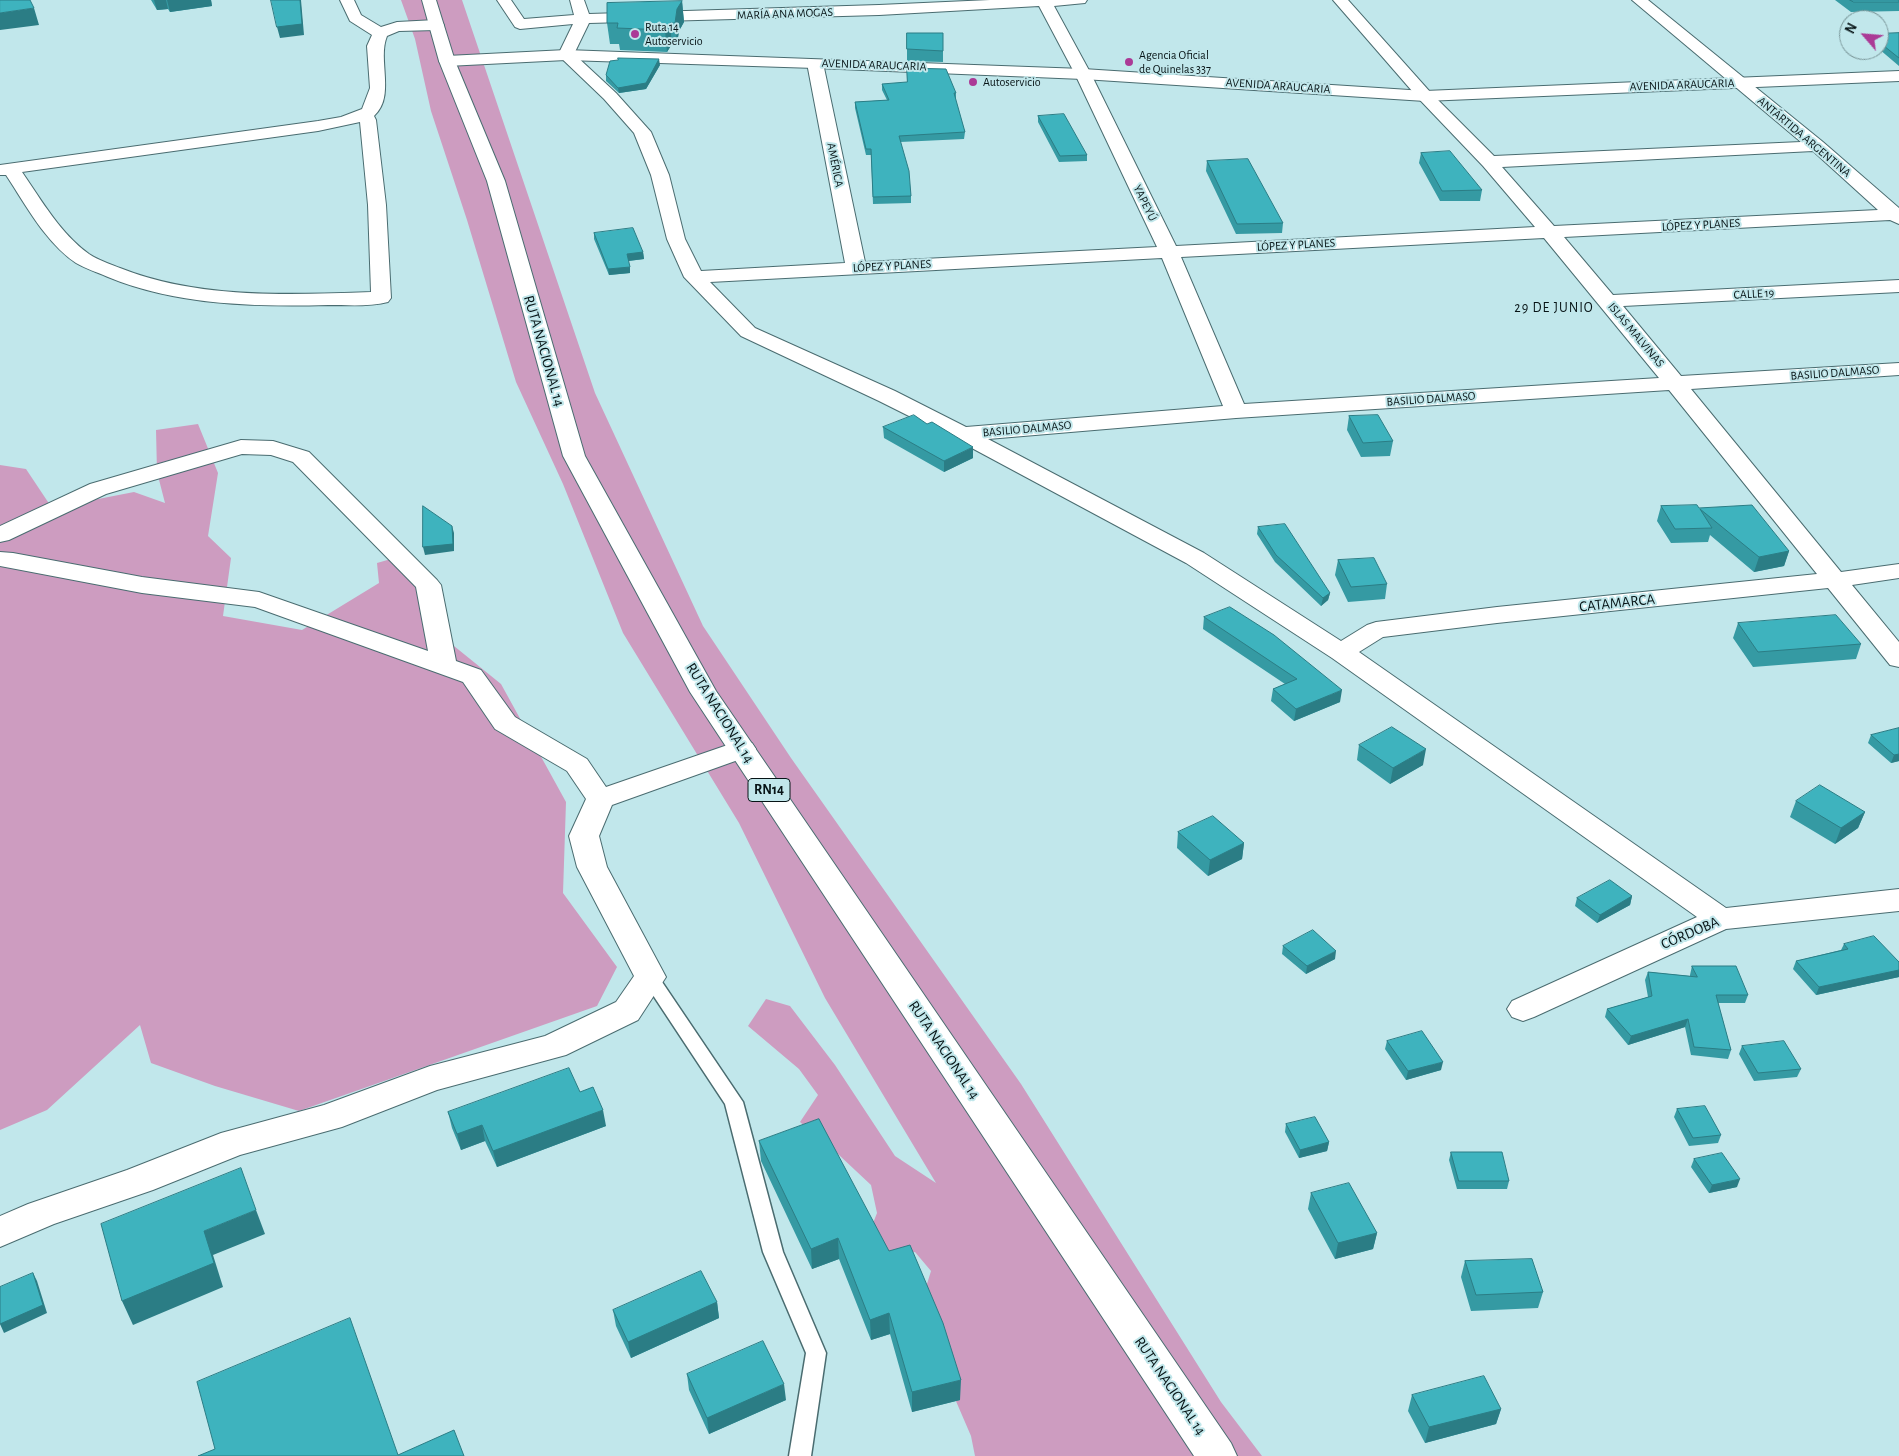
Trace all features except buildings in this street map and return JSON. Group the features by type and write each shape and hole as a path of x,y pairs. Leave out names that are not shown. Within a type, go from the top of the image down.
{"main road":[{"path":"347,0 355,18 380,33 397,28 436,25"},
{"name":"RUTA NACIONAL 14","path":"429,0 447,61 496,181 574,456 704,692 1217,1456"},
{"name":"MARÍA ANA MOGAS","path":"504,0 520,24 583,19 745,15 1080,0"},
{"path":"577,0 583,19 566,55 610,96 642,132 660,175 676,239 694,277 748,332 887,396 963,434 1195,558 1341,652 1721,918"},
{"path":"744,0 745,15"},
{"name":"ISLAS MALVINAS","path":"1340,0 1425,96 1489,162 1608,301 1677,383 1899,659"},
{"name":"ANTÁRTIDA ARGENTINA","path":"1639,0 1898,215"},
{"name":"YAPEYÚ","path":"1044,1 1083,74 1169,251 1236,411"},
{"path":"5,169 318,126 361,116 369,112 378,88 375,46 380,33"},
{"name":"AVENIDA ARAUCARIA","path":"447,61 566,55 815,62 1083,74 1425,96 1899,76"},
{"name":"AMÉRICA","path":"815,62 856,268"},
{"path":"5,169 54,232 82,258 120,277 153,287 232,297 336,300 381,298 377,205 368,120 361,116"},
{"path":"1489,162 1817,146"},
{"name":"LÓPEZ Y PLANES","path":"694,277 1169,251 1898,215"},
{"name":"CALLE 19","path":"1608,301 1899,286"},
{"name":"BASILIO DALMASO","path":"963,434 1236,411 1899,369"},
{"path":"0,535 98,489 241,448 273,448 301,457 428,584 433,600 444,667"},
{"path":"0,559 142,585 259,600 472,676 505,722 577,765 600,800"},
{"name":"CATAMARCA","path":"1341,652 1376,630 1506,614 1836,580 1899,571"},
{"path":"1293,621 1331,629 1376,630"},
{"path":"0,1232 42,1214 140,1180 233,1143 330,1117 430,1078 554,1046 627,1011 650,977 592,867 584,836 600,800 742,749"},
{"name":"CÓRDOBA","path":"1523,1008 1721,918 1899,900"}],"lane":[{"path":"650,977 734,1102 773,1252 816,1353 800,1456"}],"shaded area":[{"path":"401,0 462,0 595,393 703,626 791,758 1021,1084 1221,1402 1262,1456 975,1456 971,1436 918,1313 931,1271 915,1252 861,1254 877,1213 871,1185 800,1122 818,1095 799,1069 748,1026 766,999 790,1006 835,1065 895,1156 936,1183 825,998 739,823 623,633 563,484 516,382 467,220 431,111 415,39"},
{"path":"198,424 218,473 208,536 231,558 223,616 302,630 379,583 377,563 405,555 428,625 501,684 566,802 563,893 617,967 597,1006 299,1111 215,1086 151,1063 140,1025 47,1110 0,1130 0,465 26,469 52,508 134,492 165,503 157,472 156,430"}],"place":[{"name":"Ruta 14 Autoservicio","path":"635,34"},
{"name":"Agencia Oficial de Quinelas 337","path":"1129,62"},
{"name":"Autoservicio","path":"973,82"}],"district":[{"name":"29 DE JUNIO","path":"1554,308"}]}
